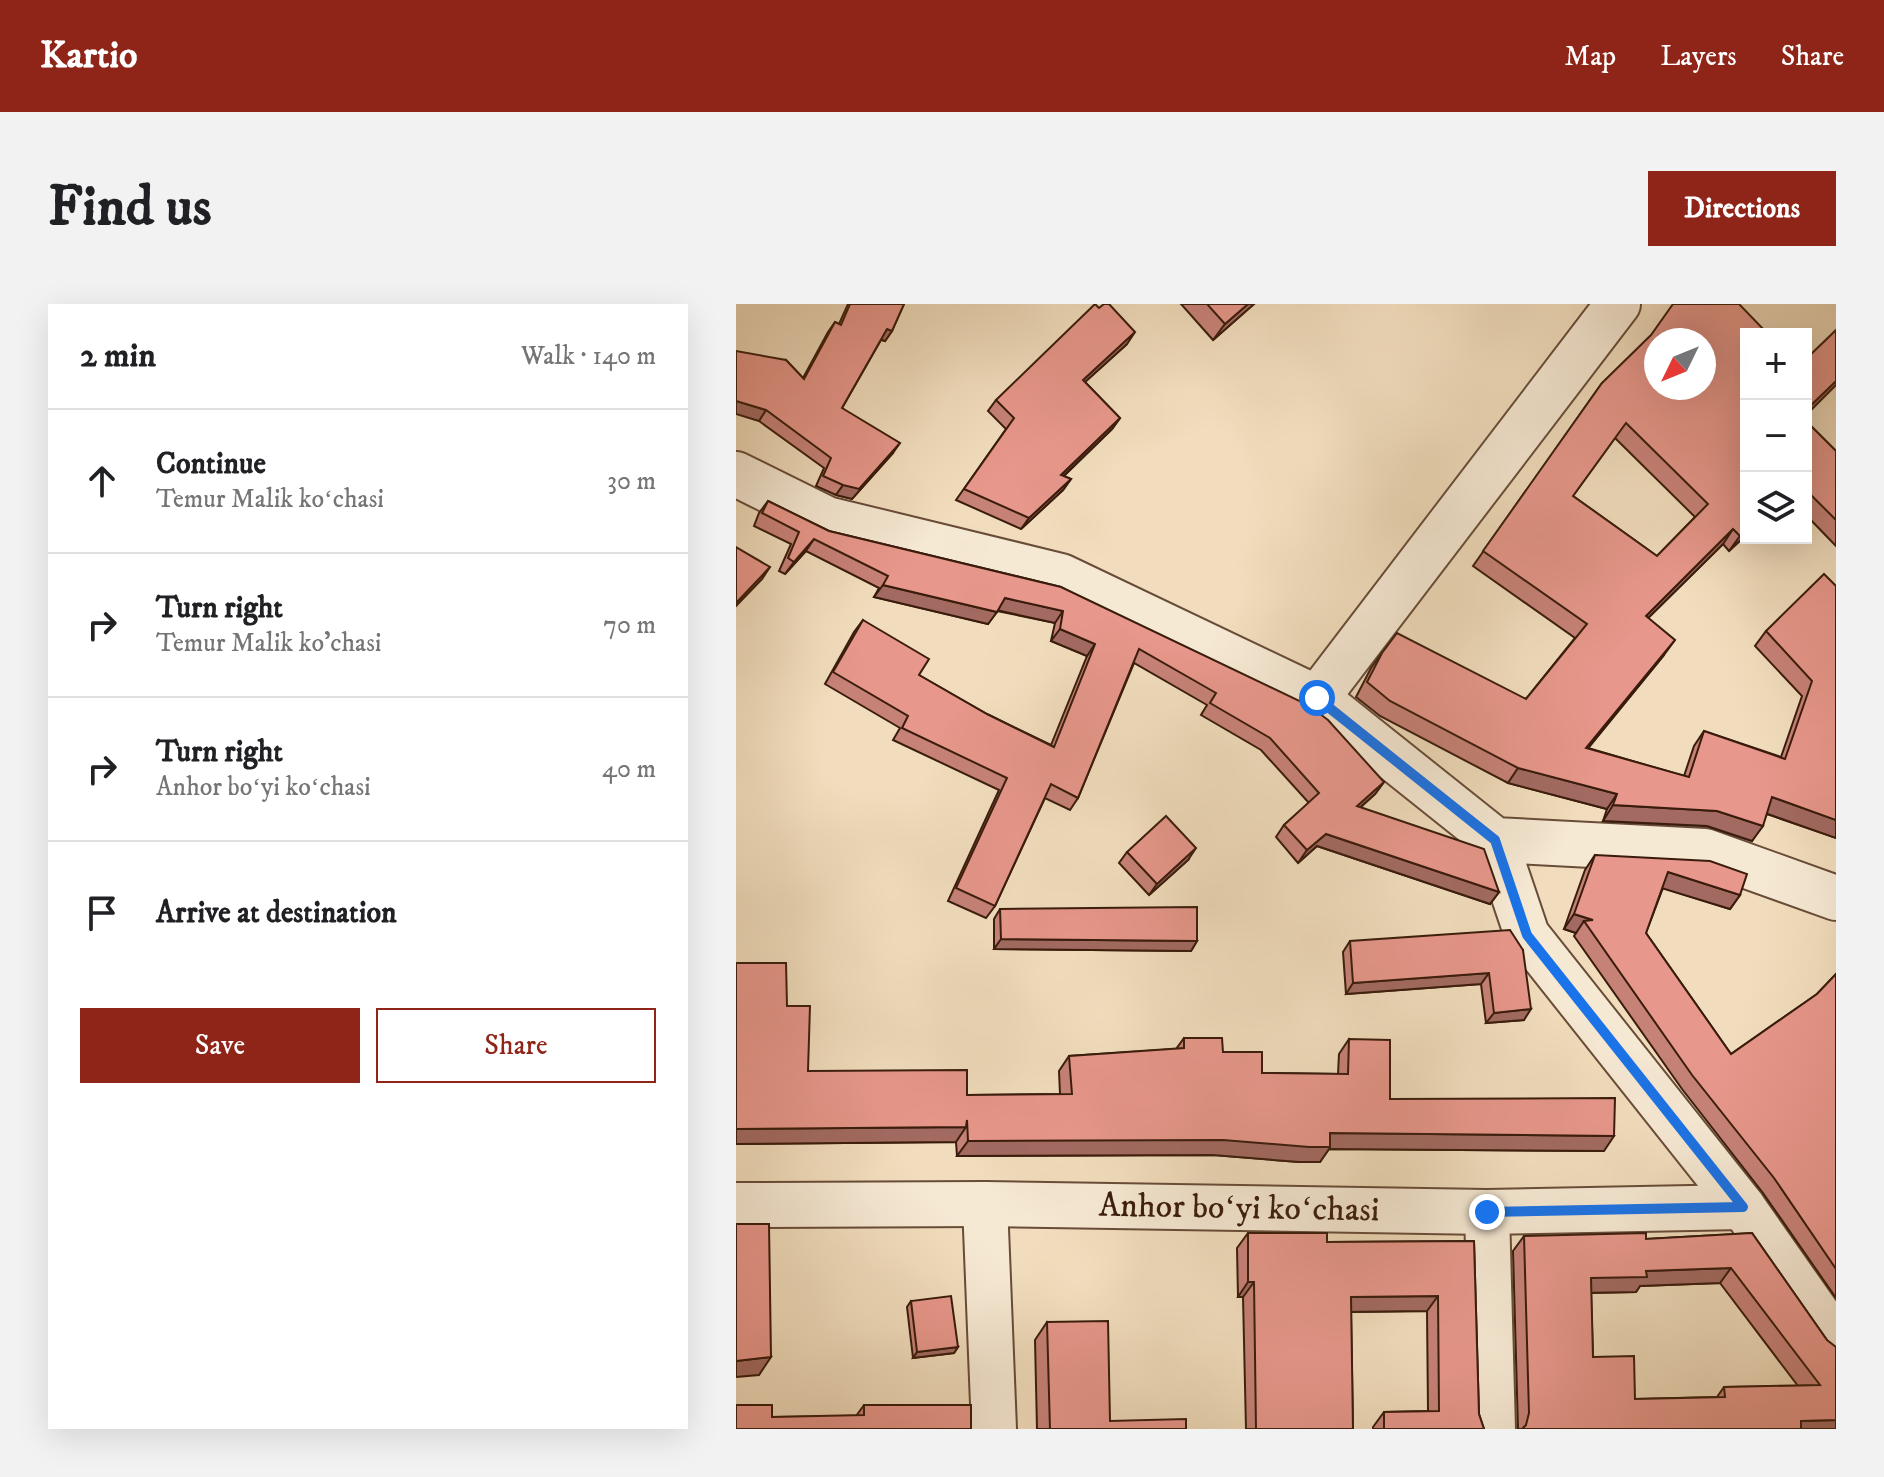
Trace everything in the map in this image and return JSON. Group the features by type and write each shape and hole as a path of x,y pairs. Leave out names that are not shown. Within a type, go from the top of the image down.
{"street":[{"path":"1317,698 1618,304"},
{"path":"736,474 827,519 1061,576 1317,698 1495,840 1527,935 1743,1207 1836,1340"},
{"path":"1495,840 1705,851 1836,898"},
{"path":"985,1204 994,1429"},
{"name":"Anhor boʻyi koʻchasi","path":"736,1205 985,1204 1487,1212 1743,1207"},
{"path":"1487,1212 1493,1429"}],"building":[{"path":"850,304 904,304 892,331 887,329 842,408 900,443 859,489 823,476 831,458 766,410 736,401 736,351 786,360 804,379 835,322 841,325"},
{"path":"1095,304 1099,308 1109,304 1135,332 1083,380 1120,418 1061,475 1071,479 1029,518 964,489 1014,418 996,400"},
{"path":"1207,304 1248,304 1225,324"},
{"path":"1673,304 1739,304 1762,328 1740,328 1740,536 1733,529 1646,616 1675,640 1586,748 1689,777 1704,731 1785,759 1812,681 1766,631 1824,574 1836,586 1836,820 1772,797 1763,826 1717,811 1613,805 1617,794 1518,768 1390,701 1367,682 1397,633 1526,699 1587,624 1483,551 1602,383 1644,342 1644,400 1716,400 1716,328 1656,328","holes":["1626,423 1708,504 1657,556 1573,496"]},
{"path":"1836,330 1836,381 1812,404 1812,400 1812,353"},
{"path":"1812,427 1836,451 1836,520 1812,496"},
{"path":"768,501 829,531 1061,587 1308,705 1328,720 1384,782 1357,806 1484,849 1499,892 1326,834 1307,850 1284,825 1319,793 1270,738 1210,703 1216,693 1139,649 1078,798 1051,784 995,906 956,888 1007,778 902,728 908,716 833,672 863,620 929,659 919,675 987,714 1054,747 1095,644 1060,629 1063,611 1005,598 997,612 883,585 888,576 814,539 794,562 788,558 799,532 762,513"},
{"path":"736,547 770,567 736,603"},
{"path":"1166,816 1196,848 1157,884 1127,852"},
{"path":"1595,855 1710,861 1747,874 1740,895 1668,872 1646,933 1731,1054 1817,994 1836,974 1836,1269 1774,1178 1692,1075 1584,921 1593,920 1574,914"},
{"path":"1197,907 1197,941 1001,939 1000,909"},
{"path":"1510,930 1523,950 1531,1009 1494,1013 1489,973 1353,983 1350,941"},
{"path":"736,963 786,963 787,1006 810,1006 808,1071 967,1070 967,1095 1072,1094 1069,1056 1184,1048 1184,1038 1222,1038 1223,1052 1262,1052 1262,1073 1348,1074 1349,1039 1390,1040 1390,1099 1615,1098 1614,1136 1330,1133 1330,1147 1309,1147 1223,1140 968,1141 967,1120 966,1127 736,1129"},
{"path":"736,1224 769,1224 771,1357 736,1361"},
{"path":"1248,1233 1327,1233 1327,1242 1474,1241 1479,1414 1484,1429 1384,1429 1384,1412 1439,1411 1438,1296 1351,1297 1353,1429 1256,1429 1254,1282 1248,1282"},
{"path":"1646,1233 1646,1239 1752,1233 1827,1340 1836,1347 1836,1420 1801,1421 1801,1429 1522,1429 1529,1413 1524,1236","holes":["1731,1268 1820,1385 1724,1387 1725,1397 1635,1399 1634,1356 1593,1357 1591,1278 1647,1277 1646,1271"]},
{"path":"951,1296 958,1347 917,1352 911,1301"},
{"path":"1108,1321 1110,1421 1186,1419 1186,1429 1050,1429 1047,1322"},
{"path":"736,1405 772,1405 772,1417 864,1415 864,1405 971,1405 971,1429 736,1429"}],"route":[{"path":"1317,698 1495,840 1527,935 1743,1207 1487,1212"}]}
